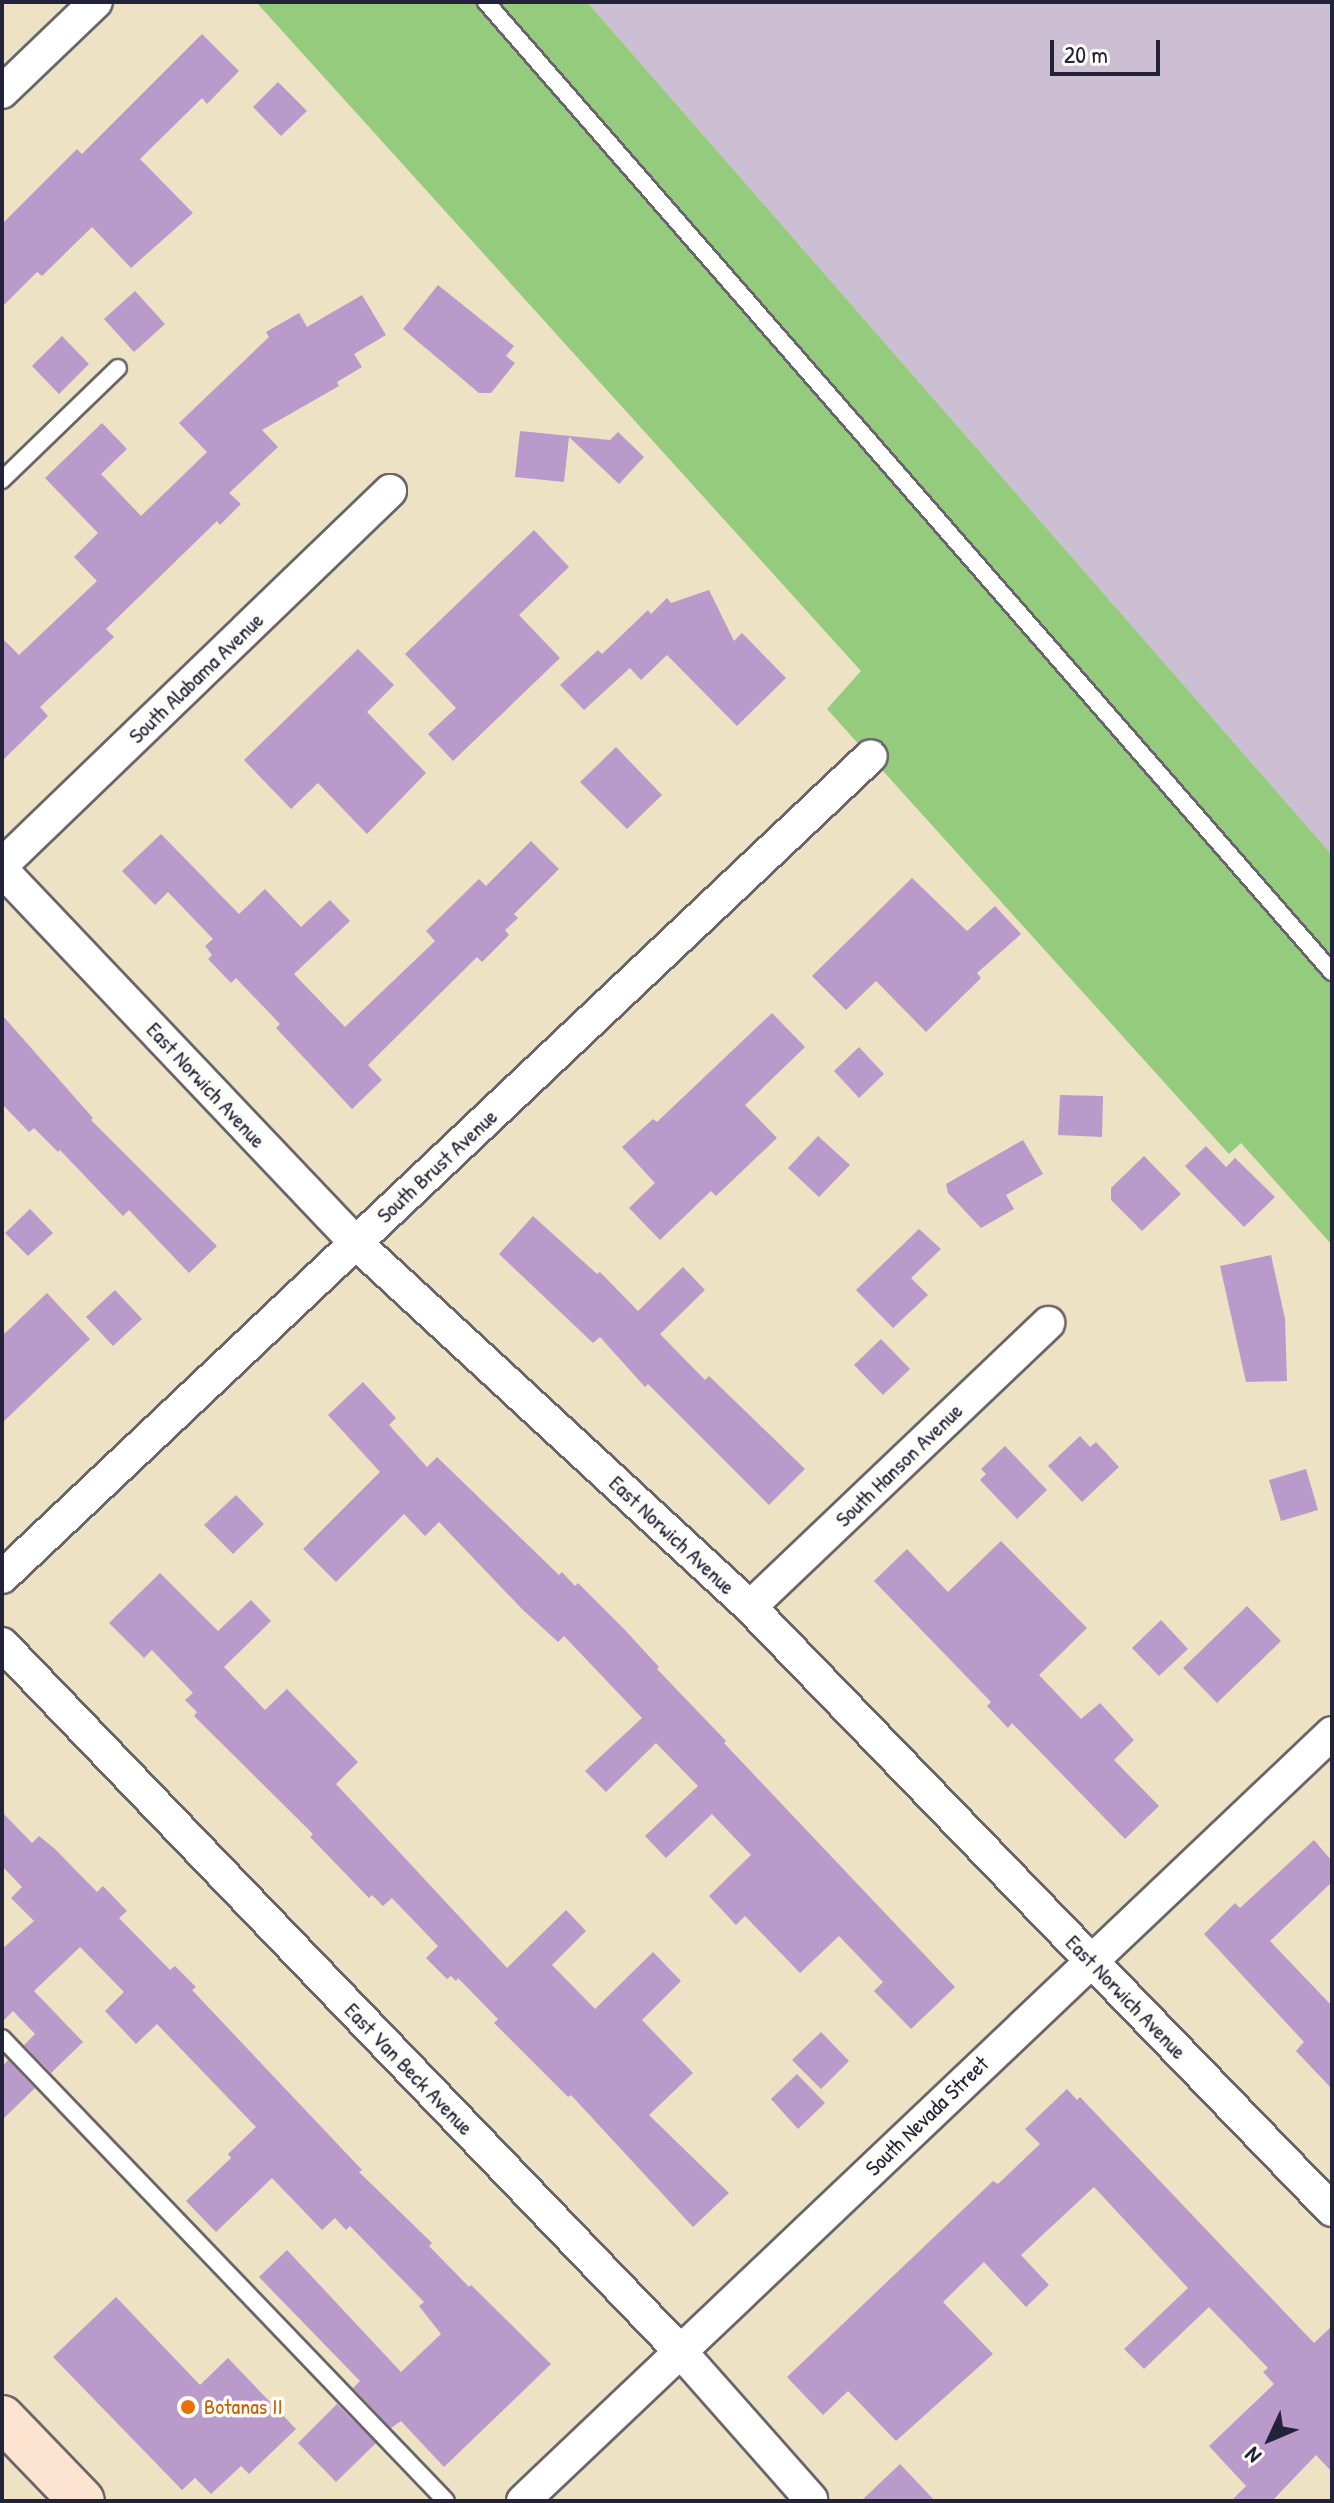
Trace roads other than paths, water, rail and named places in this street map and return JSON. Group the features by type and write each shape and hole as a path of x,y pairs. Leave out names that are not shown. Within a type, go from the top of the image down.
{"main road":[{"path":"2,2418 82,2501"}],"street":[{"path":"2,92 96,2"},
{"name":"South Alabama Avenue","path":"2,867 390,491"},
{"name":"South Brust Avenue","path":"2,1577 871,756"},
{"name":"East Norwich Avenue","path":"2,867 356,1243 750,1607 1332,2210"},
{"name":"South Hanson Avenue","path":"750,1607 1048,1323"},
{"name":"East Van Beck Avenue","path":"2,1644 680,2351 811,2499"},
{"name":"South Nevada Street","path":"523,2501 1332,1733"}],"lane":[{"path":"486,2 1332,972"},
{"path":"2,480 118,368"},
{"path":"2,2038 446,2501"}],"place":[{"name":"Botanas II","path":"188,2407"}]}
